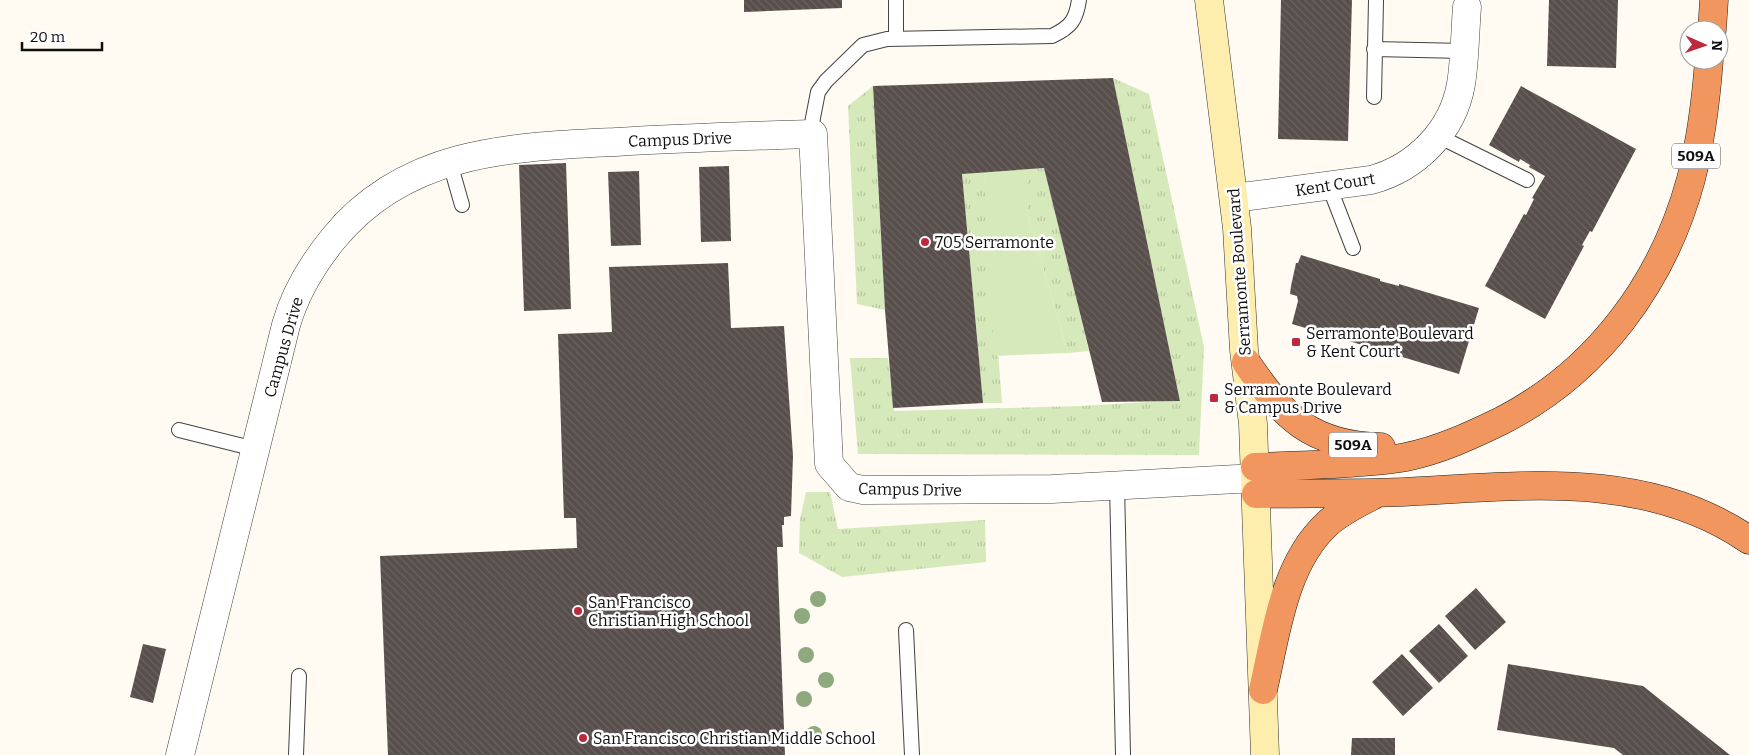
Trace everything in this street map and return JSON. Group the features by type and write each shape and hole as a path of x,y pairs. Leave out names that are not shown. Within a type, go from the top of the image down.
{"highway":[{"path":"1713,20 1714,0"},
{"name":"509A","path":"1256,479 1320,465 1399,458 1448,445 1491,426 1542,397 1577,370 1609,337 1626,316 1650,280 1666,248 1691,180 1701,136 1708,70"},
{"name":"509A","path":"1246,362 1265,388 1291,416 1309,431 1328,440 1364,446 1404,446 1448,438 1491,426"},
{"path":"1256,479 1379,493 1538,485 1608,489 1675,504 1722,524 1749,540"},
{"path":"1263,690 1289,588 1308,545 1322,529 1338,516 1379,493"}],"street":[{"name":"Serramonte Boulevard","path":"1209,0 1234,198 1246,362 1253,424 1265,755"},
{"name":"Kent Court","path":"1234,198 1355,183 1386,176 1413,161 1438,136 1456,103 1461,85 1466,7"},
{"name":"Campus Drive","path":"181,750 291,308 307,276 337,234 366,204 405,179 450,163 496,151 537,146 812,134 829,464 849,487 863,490 1052,489 1256,479"}],"lane":[{"path":"896,0 896,38"},
{"path":"812,134 812,123 818,92 826,81 863,45 896,38 1052,36 1067,29 1077,14 1079,0"},
{"path":"1374,97 1376,0"},
{"path":"1374,49 1464,51"},
{"path":"1438,136 1527,180"},
{"path":"450,163 462,205"},
{"path":"1329,186 1354,248"},
{"path":"179,430 255,449"},
{"path":"1117,485 1123,755"},
{"path":"906,630 912,755"},
{"path":"296,755 299,676"}],"green space":[{"path":"1113,78 1149,94 1204,347 1199,455 858,454 850,358 888,358 894,411 1081,406 1180,400"},
{"path":"873,86 885,310 857,304 848,106"},
{"path":"1044,168 1089,351 1068,353 1027,213 1027,169"},
{"path":"1027,169 1027,213 1068,353 994,356 984,172"},
{"path":"984,172 1002,403 983,403 962,174"},
{"path":"806,492 830,492 838,529 985,520 986,562 842,577 799,553 800,519"}],"building":[{"path":"744,0 842,0 842,8 744,12"},
{"path":"1281,0 1352,0 1348,141 1278,139"},
{"path":"1549,0 1618,0 1616,68 1547,66"},
{"name":"705 Serramonte","path":"1113,78 1180,401 1102,402 1044,168 962,174 983,403 893,408 885,310 873,86"},
{"path":"1521,86 1636,149 1592,232 1590,231 1582,245 1584,246 1545,319 1485,286 1524,214 1526,215 1534,199 1532,198 1545,176 1529,167 1530,165 1520,159 1519,162 1489,145"},
{"path":"566,163 571,309 524,311 519,165"},
{"path":"729,166 731,241 701,242 699,167"},
{"path":"639,171 641,245 611,246 608,172"},
{"path":"1301,255 1380,279 1380,281 1399,286 1399,284 1479,308 1459,374 1292,324 1298,301 1297,296 1290,294 1291,286 1296,263 1298,263"},
{"path":"728,263 731,328 784,326 793,456 791,516 784,517 784,525 782,525 783,547 777,547 785,755 388,755 380,556 577,548 576,518 564,518 558,334 612,332 609,267"},
{"path":"1476,588 1506,622 1475,650 1445,616"},
{"path":"1439,624 1468,656 1439,683 1409,651"},
{"path":"143,644 166,649 153,703 130,697"},
{"path":"1402,654 1433,688 1403,716 1372,682"},
{"path":"1508,664 1643,686 1730,755 1623,755 1614,748 1497,730"},
{"path":"1352,738 1395,738 1395,755 1351,755"}],"place":[{"name":"705 Serramonte","path":"925,242"},
{"name":"Serramonte Boulevard & Kent Court","path":"1296,342"},
{"name":"Serramonte Boulevard & Campus Drive","path":"1214,398"},
{"name":"San Francisco Christian High School","path":"578,611"},
{"name":"San Francisco Christian Middle School","path":"583,738"}]}
